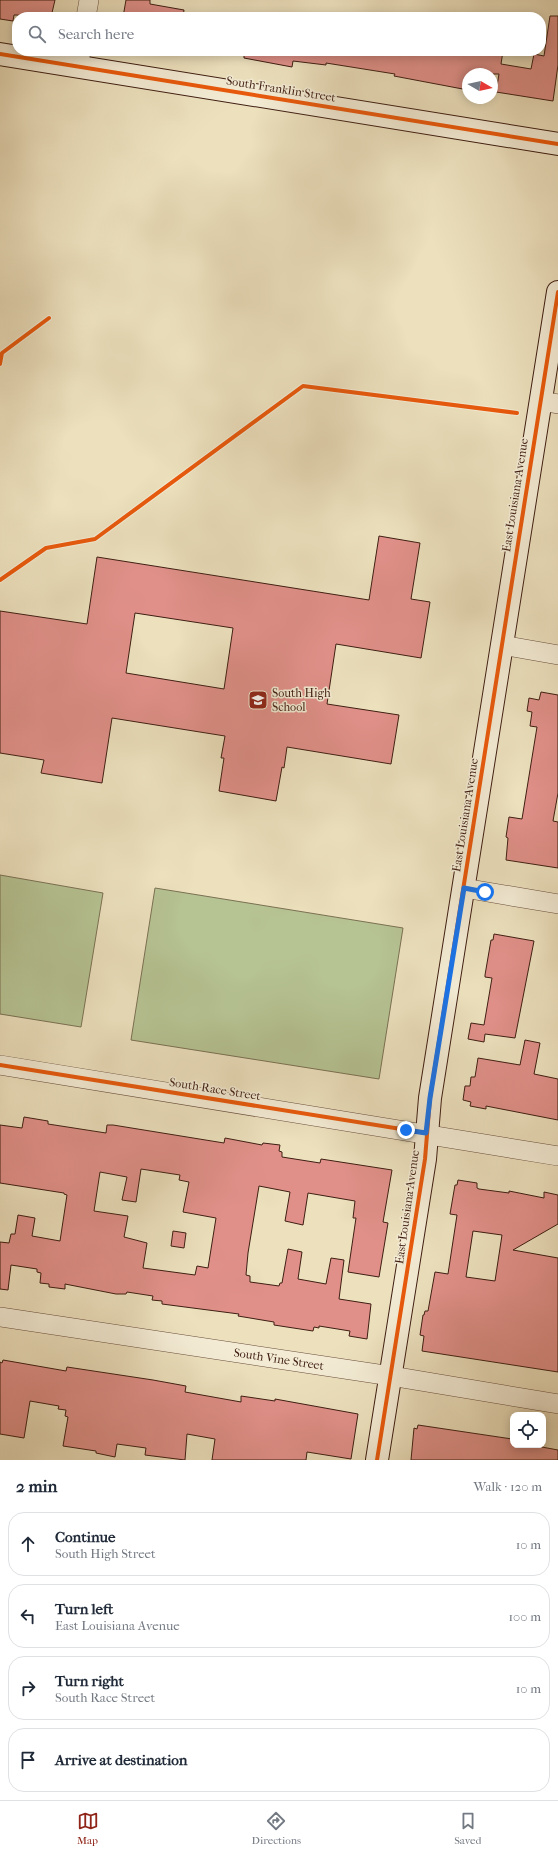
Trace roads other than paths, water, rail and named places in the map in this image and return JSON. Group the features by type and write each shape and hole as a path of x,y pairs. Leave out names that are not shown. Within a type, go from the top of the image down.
{"street":[{"path":"87,12 89,0"},
{"name":"South Franklin Street","path":"0,54 12,55"},
{"name":"South Franklin Street","path":"32,56 79,59 558,144"},
{"name":"East Louisiana Avenue","path":"377,1460 425,1159 430,1098 502,645 549,403 558,292"},
{"path":"502,645 558,655"},
{"path":"464,888 558,904"},
{"name":"South Race Street","path":"0,1065 426,1133 558,1156"},
{"name":"South Vine Street","path":"0,1317 391,1376 558,1404"}],"place":[{"name":"South High School","path":"258,700"}]}
